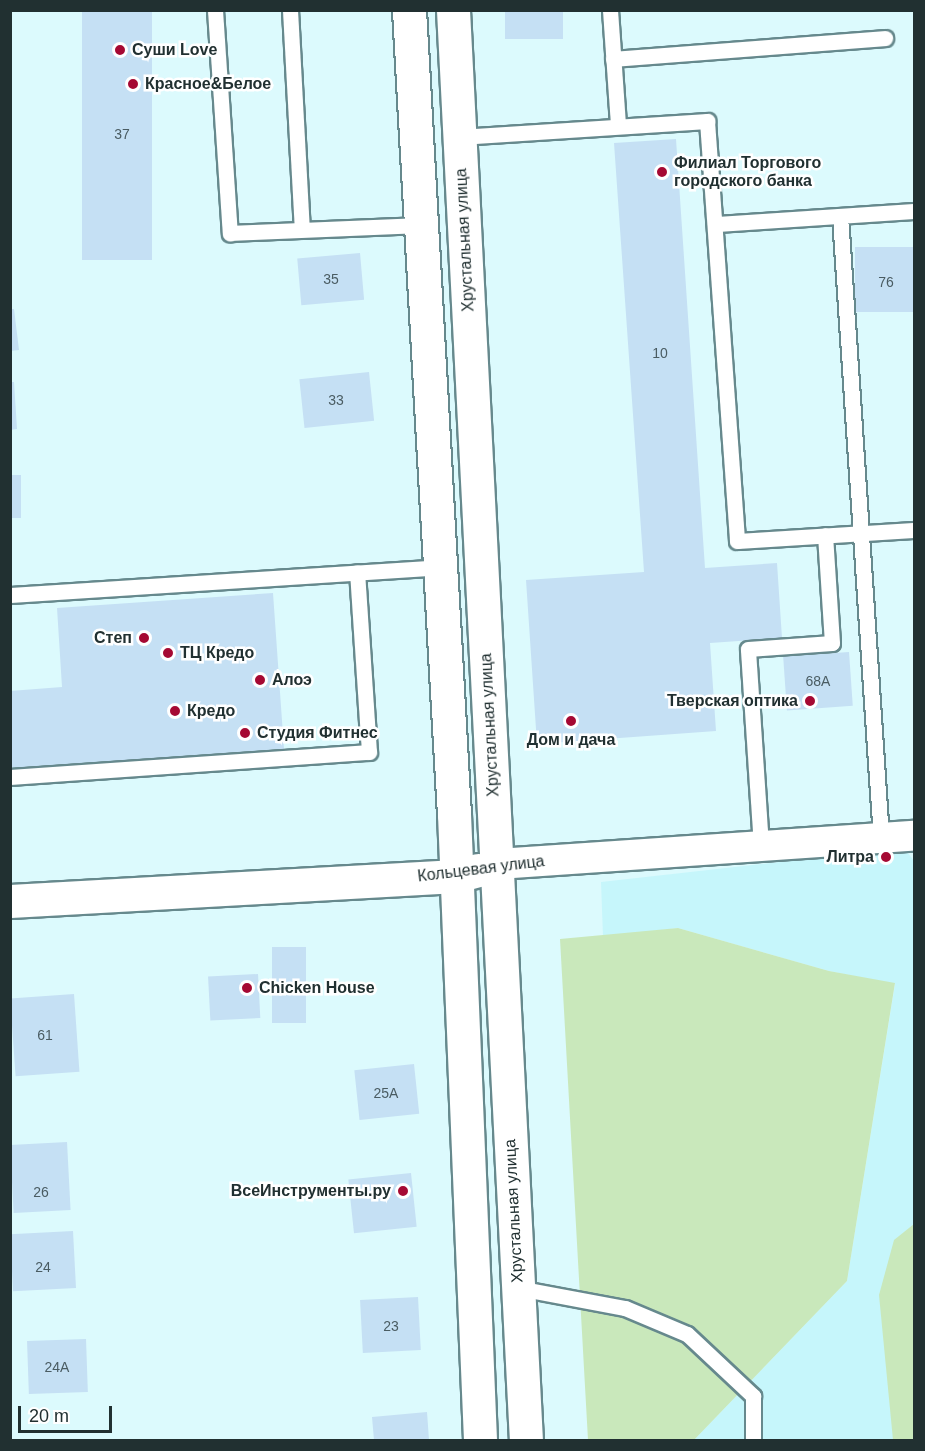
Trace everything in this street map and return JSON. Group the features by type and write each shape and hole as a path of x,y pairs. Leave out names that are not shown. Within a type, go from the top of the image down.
{"main road":[{"path":"409,10 456,876 480,1440"},
{"name":"Хрустальная улица","path":"453,10 526,1440"},
{"name":"Кольцевая улица","path":"10,901 456,876 498,864"}],"street":[{"name":"Кольцевая улица","path":"498,864 915,836"}],"lane":[{"path":"215,10 230,233 420,225"},
{"path":"290,10 302,229"},
{"path":"610,10 618,125"},
{"path":"613,59 885,38"},
{"path":"459,137 707,121 717,224 737,542 915,530"},
{"path":"717,224 915,211"},
{"path":"840,216 881,838"},
{"path":"761,846 748,649 832,643 825,535"},
{"path":"10,595 440,567"},
{"path":"10,777 369,752 357,572"},
{"path":"518,1288 625,1308 687,1334 753,1396 753,1440"}],"shaded area":[{"path":"904,848 914,861 914,1440 694,1440 847,1281 895,984 829,971 678,928 603,937 601,882"}],"green space":[{"path":"678,928 829,971 895,983 847,1281 694,1440 588,1440 560,939"},
{"path":"914,1224 914,1440 893,1440 879,1295 894,1240"}],"building":[{"path":"82,10 152,10 152,260 82,260"},
{"path":"505,10 563,10 563,39 505,39"},
{"path":"676,139 705,568 777,563 782,638 710,643 716,731 537,744 526,580 644,572 614,143"},
{"path":"855,247 914,247 914,312 855,312"},
{"path":"360,253 364,300 301,305 297,258"},
{"path":"10,309 14,309 19,350 10,351"},
{"path":"369,372 374,421 305,428 299,379"},
{"path":"10,382 14,382 17,429 10,430"},
{"path":"10,475 21,475 21,518 10,518"},
{"name":"ТЦ Кредо","path":"273,593 284,749 10,768 10,691 62,687 57,608"},
{"path":"849,652 853,706 787,710 783,657"},
{"path":"272,947 306,947 306,1023 272,1023"},
{"path":"258,974 260,1018 210,1021 208,977"},
{"path":"74,994 79,1072 16,1076 10,998"},
{"path":"414,1064 419,1114 360,1120 354,1070"},
{"path":"67,1142 71,1210 14,1213 10,1145"},
{"path":"411,1173 417,1227 354,1233 348,1180"},
{"path":"73,1231 76,1288 13,1291 10,1234"},
{"path":"418,1297 421,1350 363,1353 360,1300"},
{"path":"86,1339 88,1392 29,1394 27,1341"},
{"path":"427,1412 429,1440 374,1440 372,1417"}],"place":[{"name":"Суши Love","path":"120,50"},
{"name":"Красное&Белое","path":"133,84"},
{"name":"Филиал Торгового городского банка","path":"662,172"},
{"name":"Степ","path":"144,638"},
{"name":"ТЦ Кредо","path":"168,653"},
{"name":"Алоэ","path":"260,680"},
{"name":"Тверская оптика","path":"810,701"},
{"name":"Кредо","path":"175,711"},
{"name":"Дом и дача","path":"571,721"},
{"name":"Студия Фитнес","path":"245,733"},
{"name":"Литра","path":"886,857"},
{"name":"Chicken House","path":"247,988"},
{"name":"ВсеИнструменты.ру","path":"403,1191"}]}
